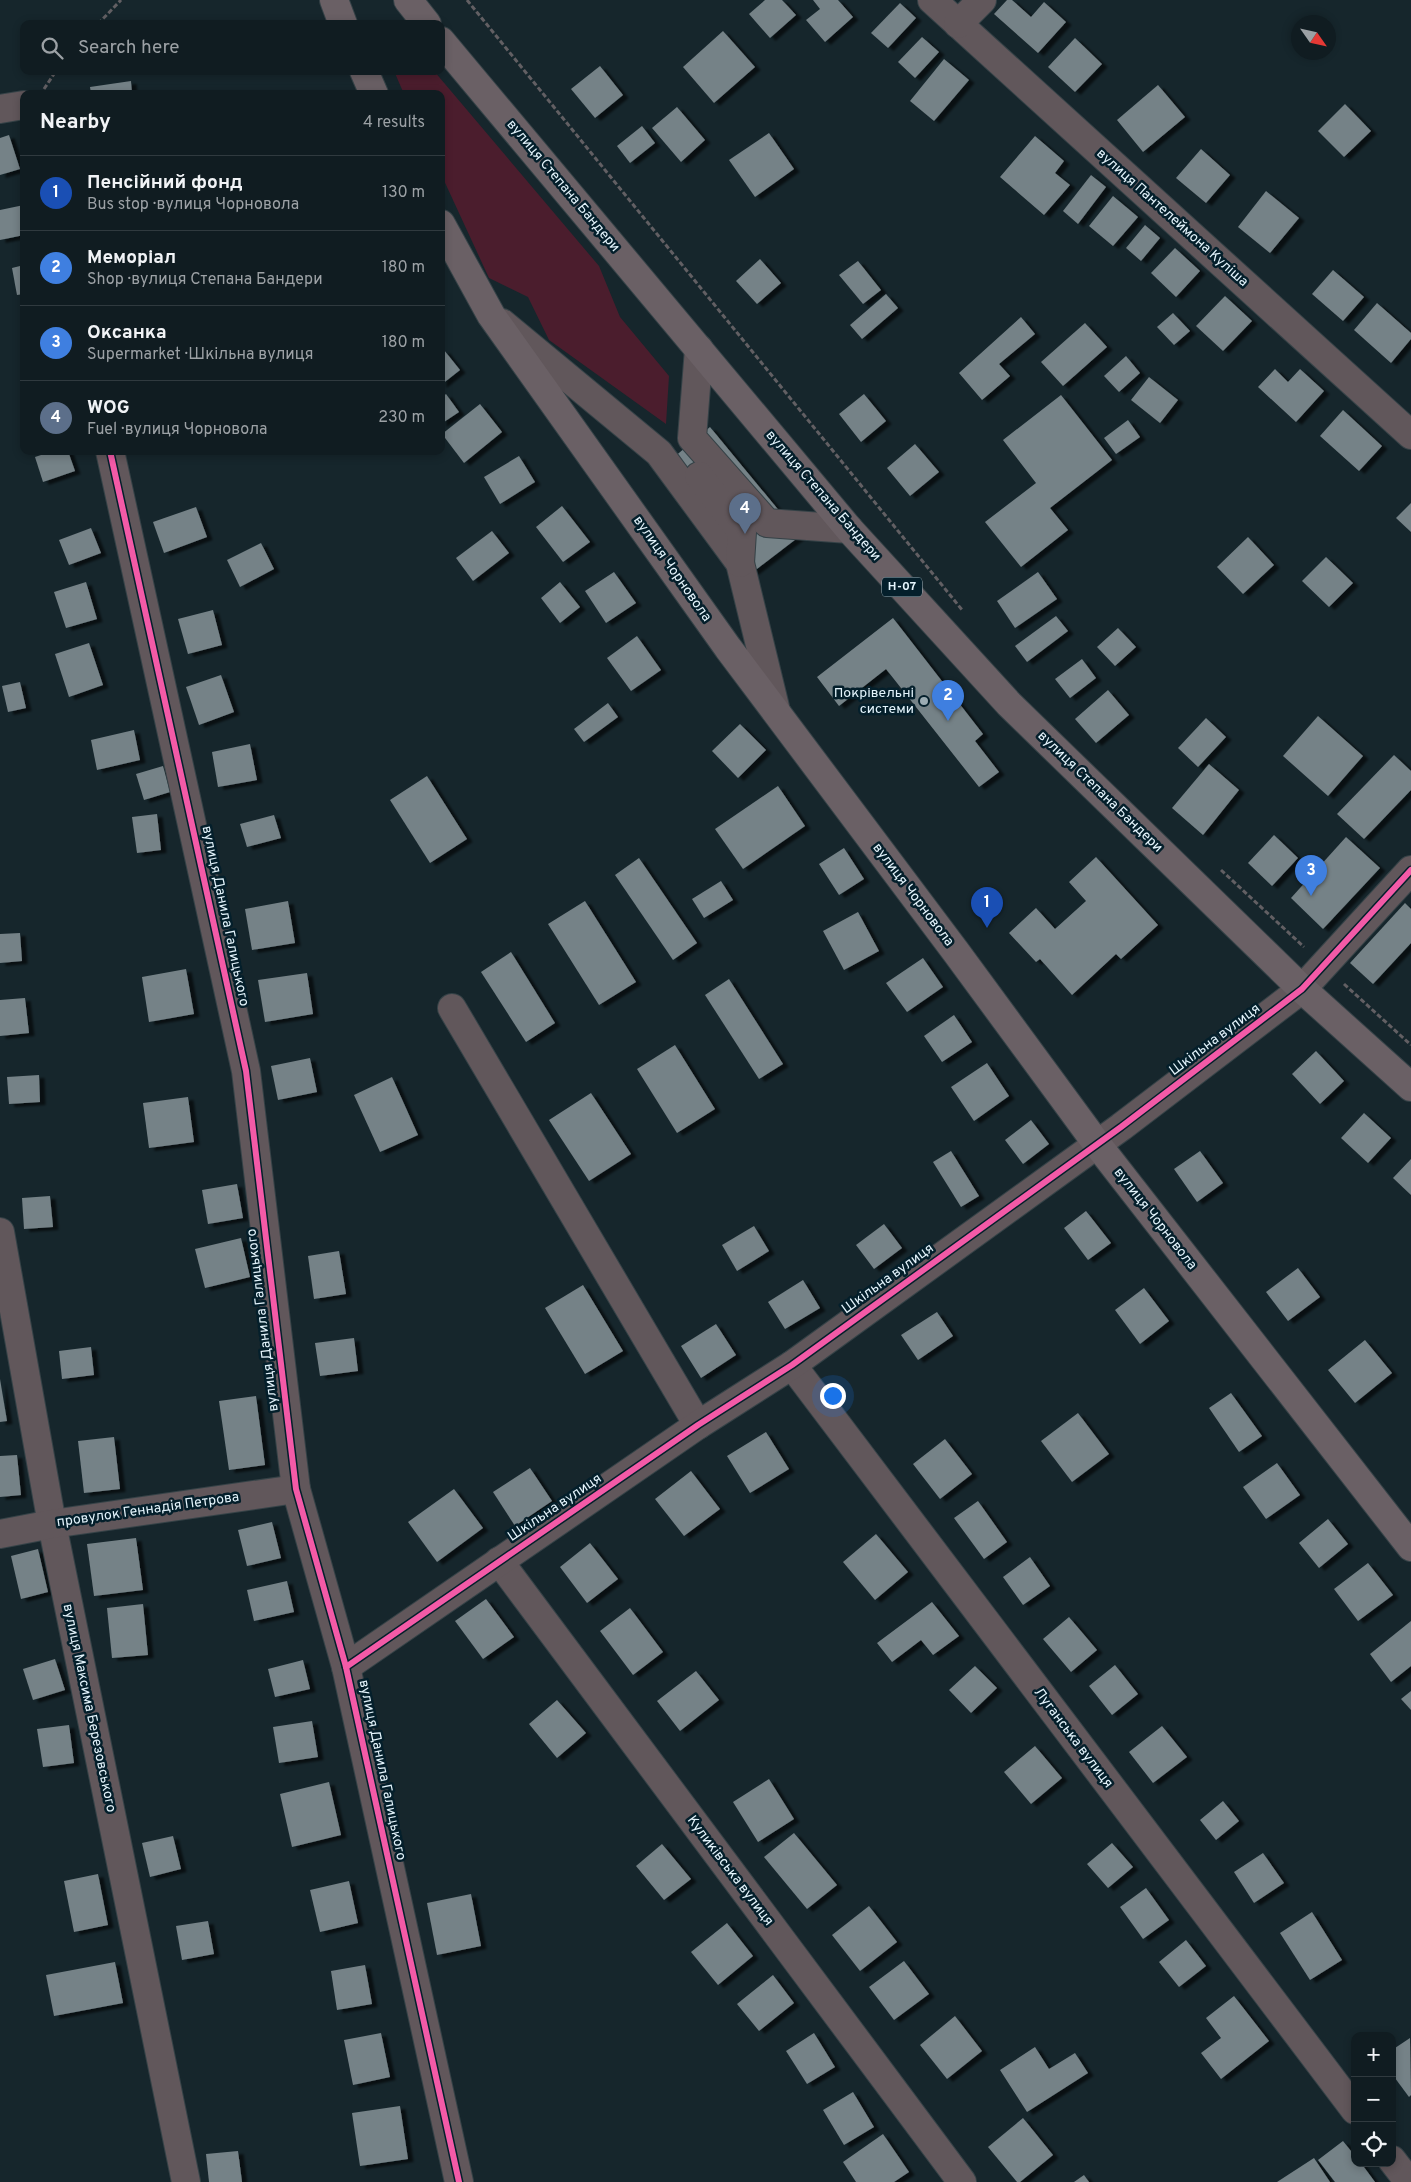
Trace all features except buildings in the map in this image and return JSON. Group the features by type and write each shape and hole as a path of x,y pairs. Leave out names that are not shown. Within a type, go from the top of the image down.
{"main road":[{"path":"408,0 424,20"},
{"name":"вулиця Степана Бандери","path":"445,47 849,529 1009,704 1302,989 1411,1087"},
{"path":"366,75 372,90"},
{"name":"вулиця Чорновола","path":"445,231 491,314 728,648 1096,1144 1411,1547"}],"street":[{"name":"вулиця Пантелеймона Куліша","path":"932,0 1411,435"},
{"path":"958,24 982,0"},
{"path":"0,109 20,106"},
{"path":"491,314 658,453 740,563 776,711"},
{"path":"699,349 692,438 767,523 849,529"},
{"name":"вулиця Данила Галицького","path":"111,455 246,1071 296,1489 346,1667 459,2182"},
{"name":"Шкільна вулиця","path":"346,1667 698,1425 792,1365 1096,1144 1302,989 1411,870"},
{"path":"452,1008 698,1425"},
{"name":"вулиця Максима Березовського","path":"0,1232 52,1524 186,2182"},
{"name":"Луганська вулиця","path":"792,1365 1351,2105"},
{"name":"провулок Геннадія Петрова","path":"0,1534 52,1524 296,1489"},
{"name":"Куликівська вулиця","path":"499,1561 962,2182"},
{"path":"1396,2165 1409,2182"}],"path":[{"path":"102,20 121,0"},
{"path":"467,0 966,614"},
{"path":"44,90 53,75"},
{"path":"1219,868 1411,1045"}],"shaded area":[{"path":"396,75 437,75 599,266 620,317 669,376 666,424 549,340 528,297 489,278 445,183 445,90 402,90"}],"cycle path":[{"path":"111,455 246,1071 296,1489 346,1667 459,2182"},
{"path":"346,1667 698,1425 792,1365 1121,1127 1302,989 1411,870"}],"place":[{"name":"WOG","path":"745,534"},
{"name":"Покрівельні системи","path":"924,701"},
{"name":"Меморіал","path":"948,721"},
{"name":"Оксанка","path":"1311,896"},
{"name":"Пенсійний фонд","path":"987,928"}]}
